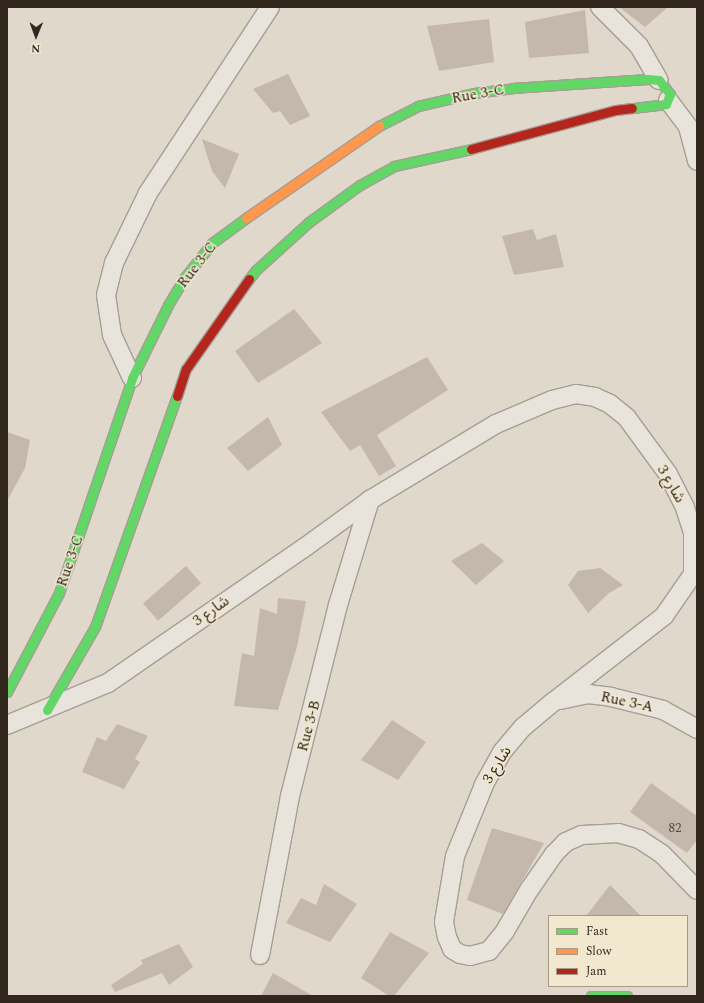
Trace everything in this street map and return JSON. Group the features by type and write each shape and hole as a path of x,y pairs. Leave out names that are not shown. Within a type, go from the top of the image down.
{"street":[{"path":"132,378 112,334 106,295 114,263 148,193 270,7"},
{"path":"47,710 94,627 186,369 256,270 309,222 360,185 394,166 518,138 616,110 666,104 670,94 659,80 639,46 600,7"},
{"name":"Rue 3-C","path":"7,692 59,593 132,378 168,305 185,277 212,243 332,156 380,124 418,106 474,93 598,81 659,80"},
{"path":"668,100 688,127 697,161"},
{"name":"شارع 3","path":"7,726 108,683 304,548 370,500 496,424 552,400 576,394 595,397 610,404 627,418 668,474 685,508 693,534 693,574 664,616 553,702 523,728 502,752 484,785 455,856 444,922 452,949 460,954 470,956 489,951 505,931 529,890 554,854 566,842 582,835 618,833 638,839 662,854 697,890"},
{"name":"Rue 3-B","path":"260,954 290,796 338,605 370,500"},
{"name":"Rue 3-A","path":"553,702 588,694 611,697 663,710 697,729"},
{"path":"591,996 628,996"}],"building":[{"path":"619,7 668,7 645,27"},
{"path":"585,10 589,53 529,58 525,22"},
{"path":"489,19 494,62 439,71 427,26"},
{"path":"288,74 310,116 290,125 280,111 273,113 253,89"},
{"path":"202,139 239,154 225,188 212,171"},
{"path":"533,229 537,240 556,234 564,267 514,275 502,236"},
{"path":"294,309 322,343 258,383 235,351"},
{"path":"427,357 448,390 377,435 396,466 379,476 360,445 350,451 321,412"},
{"path":"268,417 282,445 248,471 227,448"},
{"path":"7,432 30,440 25,468 7,501"},
{"path":"482,543 504,561 476,585 451,561"},
{"path":"186,566 201,583 158,621 143,603"},
{"path":"600,568 623,585 609,593 588,613 568,585 578,571"},
{"path":"278,598 306,601 297,647 278,710 234,706 242,653 254,656 260,608 277,614"},
{"path":"392,720 426,742 398,780 361,760"},
{"path":"117,724 148,736 135,759 140,762 124,789 82,772 97,737 106,741"},
{"path":"651,783 697,816 697,840 687,853 630,812"},
{"path":"492,828 544,843 503,914 467,900"},
{"path":"324,884 357,904 330,942 286,923 301,898 316,905"},
{"path":"610,885 640,915 587,915"},
{"path":"390,932 429,953 394,996 389,996 361,978"},
{"path":"179,944 193,967 169,985 162,973 115,992 111,985 143,964 141,960"},
{"path":"273,973 313,996 261,996"}],"traffic: fast":[{"path":"379,126 418,106 474,93 512,88 648,79 659,80 670,94 666,104 632,108"},
{"path":"249,279 256,270 309,222 360,185 394,166 471,149"},
{"path":"7,692 59,593 132,378 168,305 185,277 212,243 246,218"},
{"path":"47,710 95,627 177,396"},
{"path":"591,996 627,996"}],"traffic: slow":[{"path":"246,218 379,126"}],"traffic: jam":[{"path":"471,149 616,110 632,108"},
{"path":"177,396 186,369 249,279"}]}
